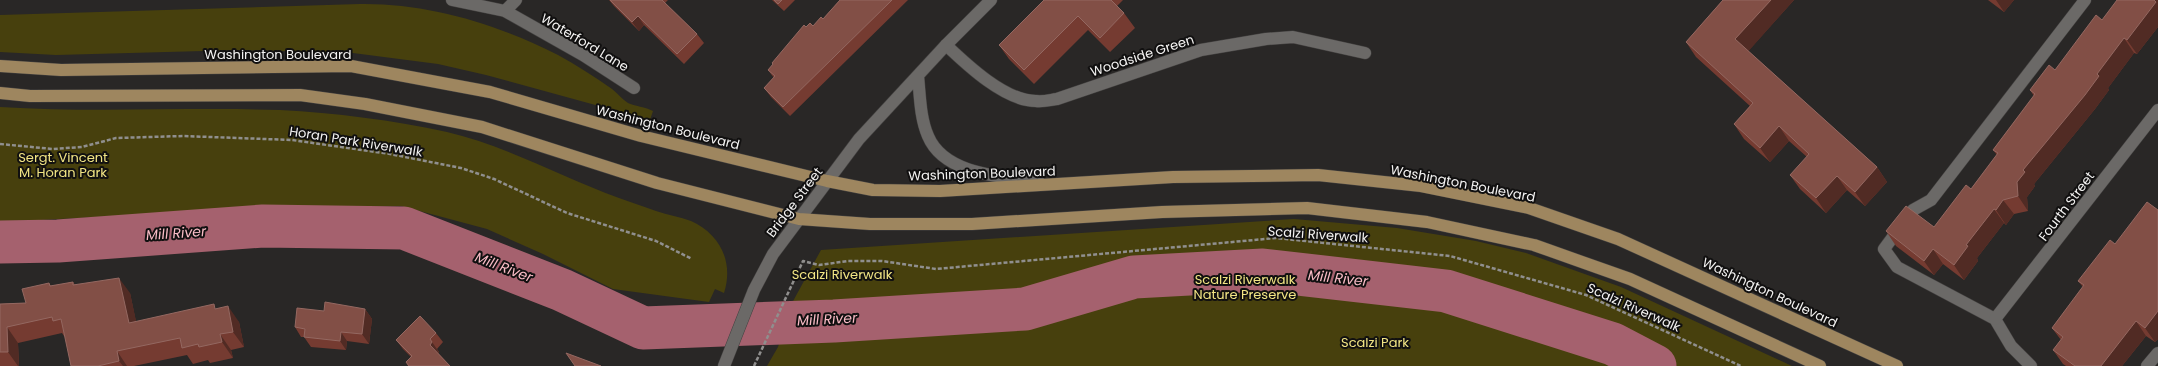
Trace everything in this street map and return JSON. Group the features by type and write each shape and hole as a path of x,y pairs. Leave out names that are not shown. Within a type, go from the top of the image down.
{"main road":[{"name":"Waterford Lane","path":"452,0 506,11 583,55 634,88"},
{"path":"506,11 516,0"},
{"name":"Bridge Street","path":"724,366 754,290 773,254 859,139 946,45 991,0"},
{"path":"2030,366 2011,346 1995,320 1897,268 1884,249 1913,210 1931,200 2085,0"},
{"name":"Woodside Green","path":"946,45 976,74 1015,97 1035,102 1057,99 1201,50 1266,39 1293,37 1365,54"},
{"name":"Washington Boulevard","path":"0,66 61,70 351,66 490,92 641,136 827,181 873,190 940,191 1173,177 1318,175 1421,186 1529,208 1618,239 1897,366"},
{"path":"918,76 922,110 928,137 944,158 973,172 1050,184"},
{"path":"0,93 30,96 300,95 365,104 482,127 657,183 799,219 870,224 972,224 1162,212 1307,208 1427,222 1534,245 1630,279 1820,366"},
{"name":"Fourth Street","path":"1995,320 2158,110"},
{"path":"2147,366 2158,353"}],"path":[{"name":"Horan Park Riverwalk","path":"0,144 59,149 82,147 116,138 183,136 292,140 390,154 461,168 494,179 567,214 656,241 692,260"},
{"name":"Scalzi Riverwalk","path":"754,366 802,262 819,265 848,260 882,261 936,270 1276,238 1450,256 1586,295 1741,366"}],"green space":[{"path":"360,4 411,7 462,18 511,34 535,44 572,63 612,89 628,103 653,111 650,120 486,75 438,64 353,53 240,50 56,55 0,52 0,15"},
{"name":"Sergt. Vincent M. Horan Park","path":"0,107 70,110 280,110 364,118 447,132 512,153 597,190 656,211 691,221 710,233 717,241 726,260 727,282 724,293 715,289 709,302 613,289 543,254 487,229 401,206 237,210 0,222"},
{"path":"1294,219 1397,228 1476,241 1526,253 1621,287 1792,366 767,366 778,347 792,303 821,250"}],"building":[{"path":"610,0 662,0 697,34 677,54 638,16 632,22"},
{"path":"774,0 782,0 778,4"},
{"path":"840,0 892,0 783,107 764,88 775,76 768,70 773,64 772,63 804,25 806,27 810,23 813,26 821,17 823,19"},
{"path":"1044,0 1111,0 1124,13 1100,38 1078,16 1024,70 999,45"},
{"path":"1723,0 1771,0 1735,39 1877,167 1855,192 1837,176 1816,198 1790,175 1809,154 1779,126 1760,148 1734,124 1753,103 1686,42"},
{"path":"2117,0 2154,0 2156,2 2127,40 2124,38 2097,74 2099,76 2085,95 2023,170 2025,172 2017,182 2018,196 2003,200 1996,210 1994,209 1966,245 1968,246 1954,265 1933,249 1924,261 1886,231 1906,206 1934,227 1966,185 1971,189 1998,153 1993,150 2035,94 2030,90 2049,65 2055,70 2096,15 2102,20"},
{"path":"2147,202 2158,210 2158,311 2145,328 2136,321 2101,366 2075,366 2053,350 2063,337 2052,328 2084,285 2078,281 2110,240 2115,244"},
{"path":"119,278 129,323 214,304 215,309 228,306 233,332 220,334 222,342 199,347 198,344 182,348 180,338 117,351 119,361 98,366 71,366 61,319 53,321 52,317 7,327 8,352 0,352 0,304 26,303 22,289 49,283 50,286 73,282 73,285"},
{"path":"325,302 365,309 362,334 341,332 340,341 304,337 305,329 295,327 297,308 324,311"},
{"path":"420,316 436,333 430,339 432,342 430,345 450,366 409,366 406,362 412,356 396,340"},
{"path":"566,353 601,366 575,366"}],"waterway":[{"name":"Mill River","path":"0,242 58,241 263,226 404,228 562,290 643,328 834,321 1025,309 1134,277 1263,270 1446,291 1613,344 1655,366"}],"park label":[{"name":"Scalzi Riverwalk Nature Preserve","path":"1245,286"},
{"name":"Scalzi Park","path":"1375,342"}]}
